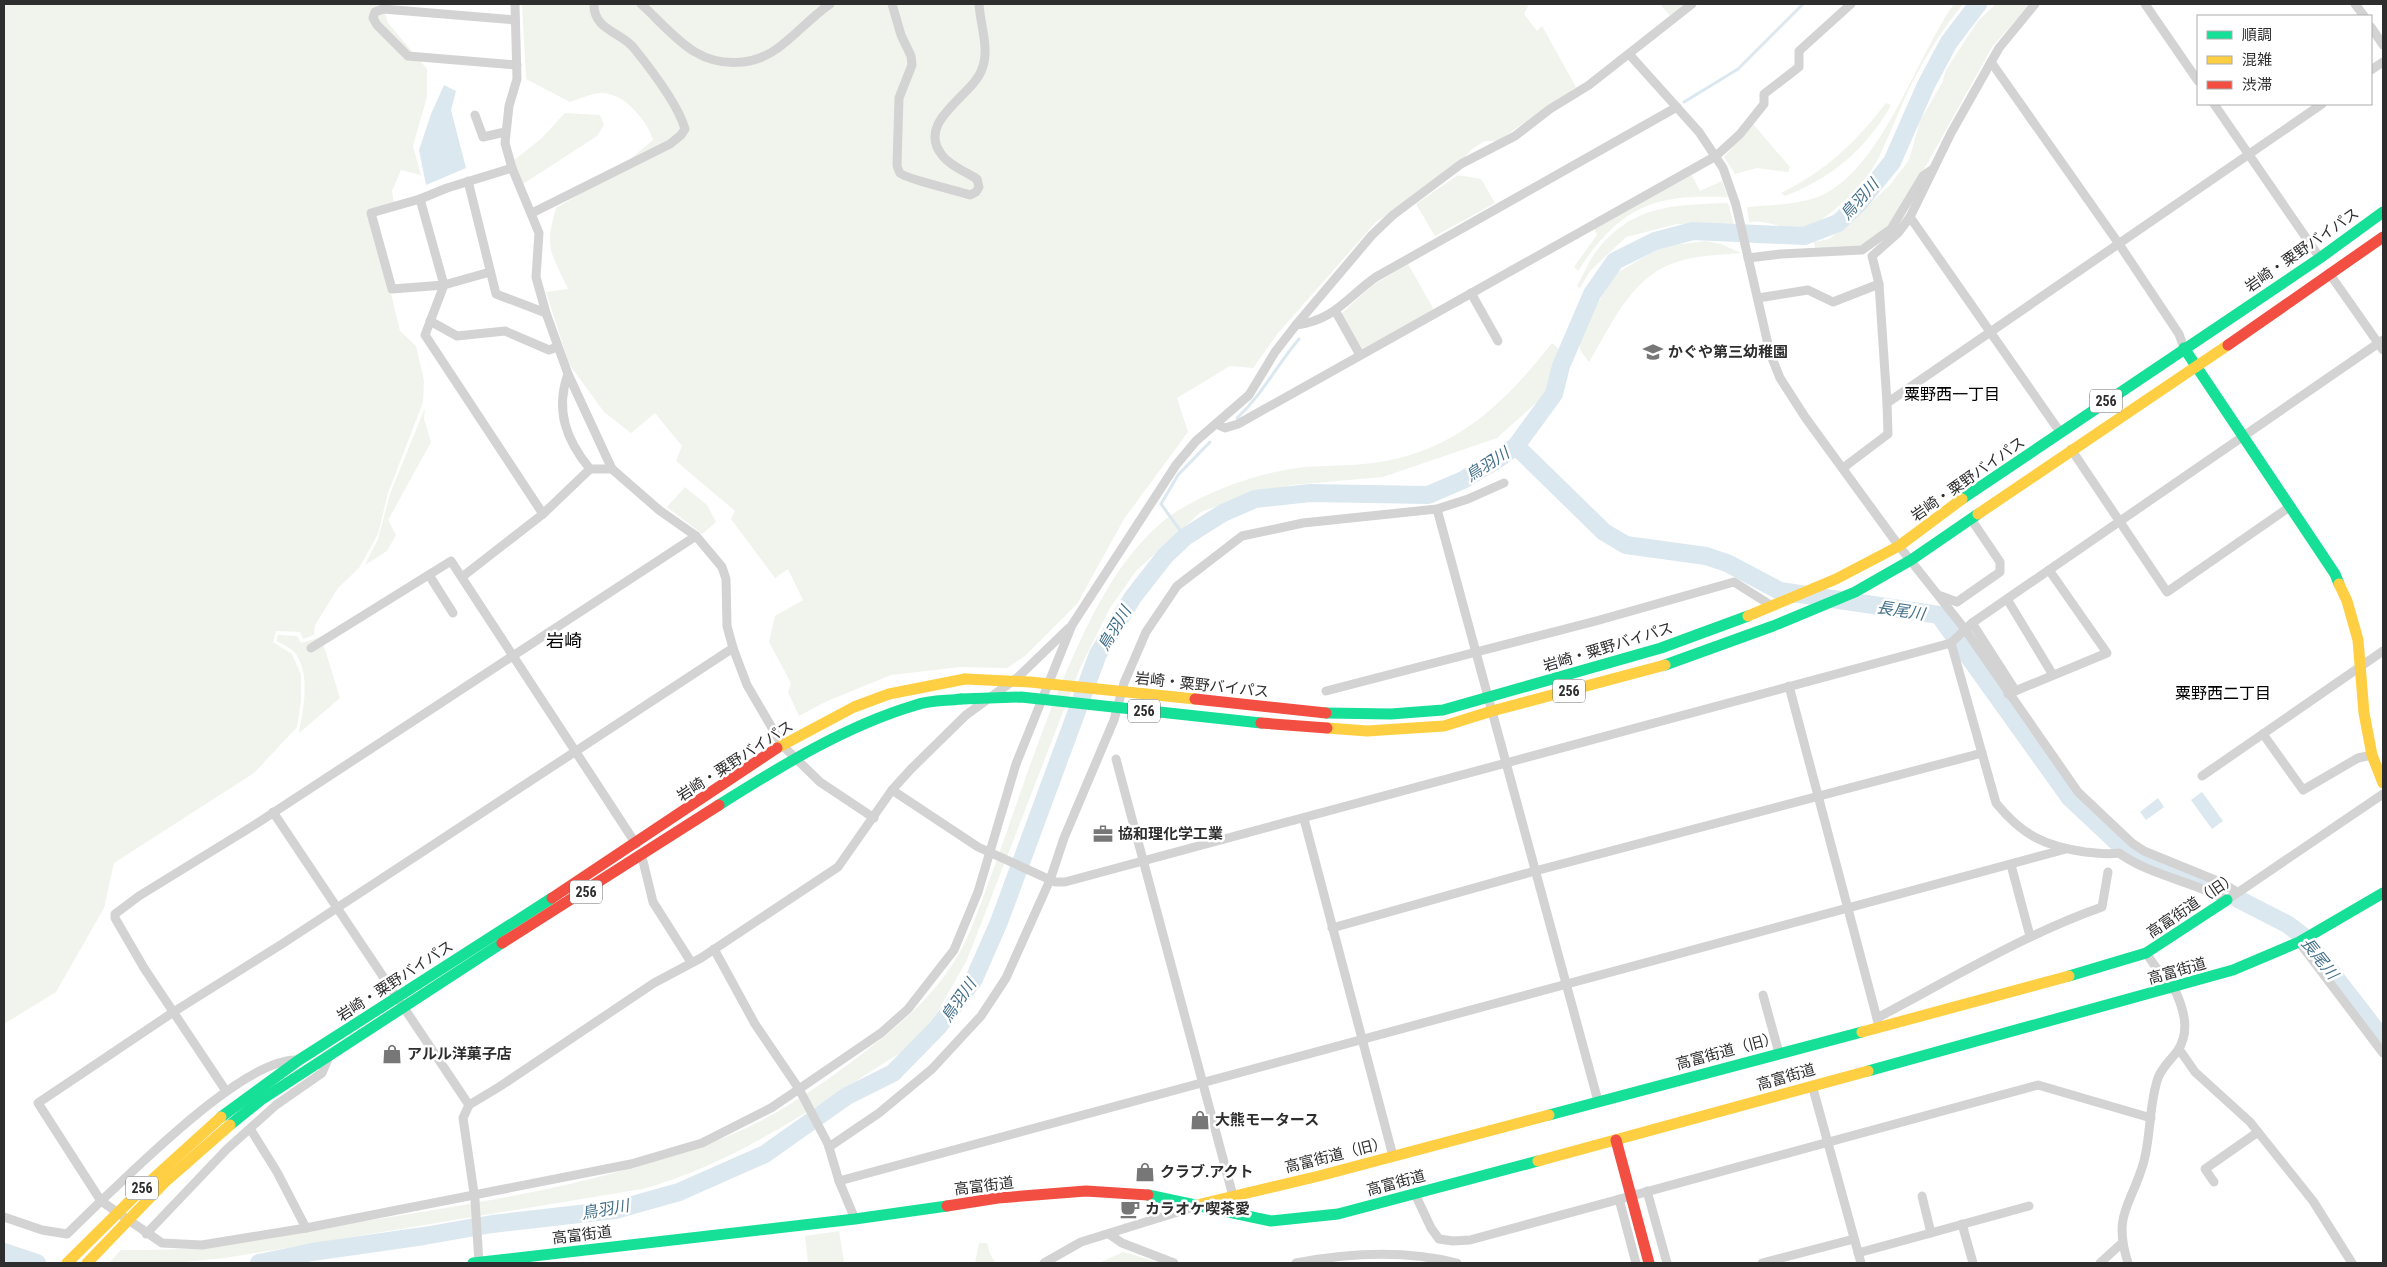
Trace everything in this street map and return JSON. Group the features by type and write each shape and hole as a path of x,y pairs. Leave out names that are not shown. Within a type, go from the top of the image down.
{"main road":[{"name":"岩崎・粟野バイパス","path":"87,1263 226,1121 248,1095 298,1060 636,844 782,745 854,707 888,694 965,679 1030,682 1326,713 1391,714 1443,710 1669,646 1721,628 1824,584 1899,546 2060,432 2320,258 2383,212"},
{"name":"岩崎・粟野バイパス","path":"67,1263 146,1185 226,1121 328,1058 465,967 642,857 794,758 859,726 917,704 961,699 1021,697 1194,717 1367,731 1444,726 1492,711 1670,664 1803,614 1855,592 1911,560 2071,449 2196,367 2383,237"},
{"path":"2184,348 2335,574 2347,601 2358,640 2364,713 2372,755 2383,783"},
{"name":"高富街道","path":"477,1263 855,1219 998,1198 1086,1191 1156,1194 1231,1214 1270,1221 1306,1219 1338,1214 1616,1140 2233,970 2299,942 2383,893"},
{"name":"高富街道（旧）","path":"1200,1205 1779,1053 1878,1022 2054,981 2146,953 2227,900"},
{"path":"1616,1140 1649,1263"}],"street":[{"path":"515,4 517,79 505,132 505,143 512,168 540,233 536,277 557,347 568,374 612,469 659,510 696,536 714,555 726,580 727,626 733,648 747,685 782,745 820,782 874,818"},
{"path":"532,213 670,144 685,129 682,120 632,46 606,29 598,19 594,4"},
{"path":"640,4 694,52 712,60 735,63 760,60 778,48 809,18 830,4"},
{"path":"892,4 901,35 911,56 912,65 899,98 897,165 899,173 970,195 976,192 979,187 977,179 942,156 935,142 938,126 946,110 977,81 983,68 985,52 979,4"},
{"path":"733,648 282,944 175,1011 38,1103 101,1201 146,1234 162,1243 193,1245 306,1228 474,1198 631,1164 702,1143 772,1108 800,1091 881,1033 908,1009 942,968 964,929 990,854 1016,764 1072,624 1176,465 1196,441 1249,395 1275,352 1372,235 1415,197 1461,164 1488,152 1515,136 1550,109 1589,85 1692,4"},
{"path":"1216,424 1226,428 1238,424 1716,156 1740,134 1764,104 1764,94 1799,67 1799,51 1851,4"},
{"path":"1843,468 1888,434 1879,284 1872,256 1898,233 1910,217 1934,168 1999,48 2035,4"},
{"path":"2145,4 2197,80"},
{"path":"2355,4 2363,15"},
{"path":"515,20 384,9 375,12 372,18 408,56 517,65"},
{"path":"2372,28 2383,45"},
{"path":"1629,54 1677,107 1716,156 1726,174 1736,205 1766,337 1780,378 1805,417 1899,546 1939,595 1968,625 2078,792 2131,844 2158,858 2220,882 2237,892"},
{"path":"1991,62 2119,244 2178,334 2184,348"},
{"path":"2372,69 2383,62"},
{"path":"2215,105 2320,258"},
{"path":"1886,403 2321,105"},
{"path":"1296,325 1312,323 1336,312 1376,277 1677,107"},
{"path":"476,115 483,137 505,132"},
{"path":"490,272 444,285 392,289 370,213 420,199 468,181 512,168"},
{"path":"1748,256 1862,250 1891,229 1923,176 1934,168"},
{"path":"468,181 496,294 546,313"},
{"path":"420,199 444,285 426,334 543,514"},
{"path":"1910,217 1988,332 2060,432"},
{"path":"892,790 990,854 1055,882 1065,882 1142,859 1304,818 1505,762 1951,643 1968,625 2382,344 2330,273"},
{"path":"1758,298 1808,290 1833,302 1879,284"},
{"path":"1472,293 1498,341"},
{"path":"1336,312 1360,355"},
{"path":"430,321 457,336 506,331 549,350 557,347"},
{"path":"568,374 562,389 562,414 567,434 577,454 590,469"},
{"path":"2071,449 2167,592 2291,506"},
{"path":"462,577 543,514 590,469 612,469"},
{"path":"829,1146 879,1113 932,1069 981,1016 1006,978 1114,720 1132,665 1146,632 1178,586 1242,536 1303,523 1437,509 1468,499 1504,483"},
{"path":"1437,509 1598,1101"},
{"path":"1939,595 1957,602 2000,572 2000,562 1971,519"},
{"path":"226,1091 175,1011 144,968 115,918 115,914 139,896 273,812 696,536"},
{"path":"311,648 451,561 636,844"},
{"path":"2012,692 2107,653 2049,570"},
{"path":"429,575 453,613"},
{"path":"1326,691 1734,582 1772,606"},
{"path":"2007,599 2053,675"},
{"path":"477,1263 480,1249 463,1118 469,1105 499,1088 654,984 714,949 838,868 892,790 966,716 1017,678 1072,624"},
{"path":"1951,643 1996,803 2008,818 2028,835 2047,844 2066,849 2108,855 2120,852 2131,844"},
{"path":"2202,776 2383,651"},
{"path":"1789,686 1878,1022 2030,936 2102,907 2108,872"},
{"path":"2263,734 2303,790 2358,758 2372,755"},
{"path":"1332,928 1535,871 1982,753"},
{"path":"1116,759 1233,1196"},
{"name":"高富街道（旧）","path":"2227,900 2383,794"},
{"path":"273,812 469,1105"},
{"path":"1304,818 1392,1156"},
{"path":"839,1181 1201,1082 1847,910 2066,849"},
{"path":"2120,852 2135,864 2207,889 2227,900"},
{"path":"642,857 653,902 691,962"},
{"path":"2154,870 2158,858"},
{"path":"2011,865 2030,936"},
{"path":"2299,942 2383,1053"},
{"path":"714,949 755,1024 800,1091 829,1146 839,1181 855,1219"},
{"path":"2128,1263 2120,1232 2126,1206 2143,1161 2158,1076 2179,1049 2185,1024 2184,1009 2172,988 2146,953"},
{"path":"1763,995 1779,1053"},
{"path":"2179,1049 2196,1072 2250,1122 2313,1200 2352,1263"},
{"path":"146,1234 227,1149 276,1105 322,1073 328,1058"},
{"path":"4,1217 42,1230 67,1234 188,1120 226,1091 286,1059 298,1060"},
{"path":"1812,1085 1861,1263"},
{"path":"1415,1194 1431,1228 1439,1239 1452,1241 1470,1240 2038,1085 2151,1118"},
{"path":"250,1130 277,1172 306,1228"},
{"path":"2214,1182 2205,1169 2258,1132"},
{"path":"1647,1191 1667,1263"},
{"path":"1922,1196 1932,1233"},
{"path":"1619,1199 1636,1263"},
{"name":"高富街道（旧）","path":"1044,1263 1081,1242 1200,1205"},
{"path":"1858,1253 2029,1206"},
{"path":"1962,1224 1973,1263"},
{"path":"1109,1234 1122,1243 1174,1263"},
{"path":"1762,1263 1854,1239"},
{"path":"2100,1263 2122,1243"},
{"path":"1296,1263 1361,1255 1408,1255 1457,1263"}],"shaded area":[{"path":"4,4 382,4 388,23 427,69 427,97 413,146 421,175 401,170 392,191 394,203 371,211 400,331 416,346 424,381 423,402 388,493 378,534 359,568 338,588 315,625 314,635 303,639 300,632 276,631 273,642 292,654 301,675 301,701 297,727 254,773 114,863 104,908 56,992 4,1024"},
{"path":"522,4 1529,4 1524,14 1537,31 1542,26 1576,87 1498,141 1485,141 1472,149 1453,171 1376,222 1278,333 1253,368 1230,366 1177,398 1188,432 1124,519 1077,604 1025,656 1007,668 960,667 891,675 825,702 799,716 788,692 791,683 769,642 775,616 803,600 788,569 775,578 731,519 735,511 676,461 682,446 655,413 631,433 604,412 569,364 546,292 568,289 551,250 550,233 556,208 609,177 653,140 640,116 633,108 617,97 600,93 588,95 570,102 526,79"},
{"path":"1660,4 1685,4 1670,16"},
{"path":"1954,4 1963,4 1941,34 1922,65 1874,166 1849,197 1829,214 1802,228 1787,228 1757,221 1749,222 1747,207 1790,203 1815,198 1838,186 1859,166 1894,113 1939,27"},
{"path":"1996,4 2030,4 1992,47 1903,207 1867,243 1842,250 1815,248 1814,242 1829,239 1856,217 1890,185 1909,160 1920,121 1942,83 1946,70 1978,21"},
{"path":"444,85 456,91 451,110 466,168 426,185 419,150 431,114"},
{"path":"1886,103 1891,105 1881,121 1871,135 1847,160 1833,171 1802,189 1785,196 1781,193 1812,175 1839,154"},
{"path":"565,113 600,115 604,125 597,136 523,184 513,161 542,138"},
{"path":"1753,124 1790,167 1788,172 1757,168 1735,174 1724,157"},
{"path":"1691,174 1700,191 1722,181 1728,197 1680,198 1657,202 1642,208 1629,215 1606,234 1578,271 1574,267 1597,235 1594,228"},
{"path":"1458,175 1481,179 1495,203 1435,236 1416,204"},
{"path":"1728,203 1734,225 1677,224 1626,237 1590,271 1580,288 1577,286 1598,249 1626,223 1641,215 1657,210 1691,205"},
{"path":"1706,241 1721,244 1741,253 1687,259 1668,265 1653,274 1639,286 1617,314 1589,362 1580,350 1579,335 1615,274 1663,246"},
{"path":"1408,264 1434,310 1357,352 1337,318 1370,287"},
{"path":"1552,343 1562,352 1544,396 1497,438 1383,477 1292,485 1234,500 1201,512 1136,571 1110,608 1080,668 967,960 933,1020 923,1033 905,1050 810,1110 745,1147 712,1164 642,1189 225,1258 173,1263 109,1263 121,1250 211,1246 488,1201 596,1178 668,1157 729,1136 755,1124 803,1096 896,1027 926,999 951,966 971,929 1039,740 1073,656 1093,614 1116,574 1145,538 1162,522 1187,505 1234,484 1265,474 1292,469 1373,463 1402,457 1453,437 1495,405 1534,366"},
{"path":"425,408 424,419 431,442 388,520 396,535 387,551 365,565 378,539 390,494"},
{"path":"685,487 707,505 716,522 702,534 667,507"},
{"path":"278,635 297,636 301,643 321,637 340,698 299,733 305,693 301,663 295,652 277,641"},
{"path":"2202,792 2223,821 2212,829 2191,800"},
{"path":"2158,798 2164,807 2146,820 2140,812"},
{"path":"839,1231 844,1261 841,1263 808,1263 805,1236"},
{"path":"979,1243 987,1243 990,1254 996,1263 975,1263"},
{"path":"1123,1252 1161,1263 1099,1263"}],"waterway":[{"path":"1684,102 1738,69 1803,4"},
{"name":"鳥羽川","path":"259,1263 312,1252 492,1224 615,1210 679,1192 765,1154 847,1096 893,1073 938,1027 974,979 999,922 1098,654 1133,597 1165,556 1185,537 1223,513 1255,499 1310,493 1428,495 1463,480 1498,459 1516,446 1554,394 1561,366 1592,294 1615,261 1655,241 1693,231 1804,236 1838,223 1859,203 1892,162 1926,85 1949,42 1978,4"},
{"path":"1237,418 1262,390 1299,339"},
{"path":"1185,537 1161,504 1178,475 1210,442"},
{"name":"長尾川","path":"1516,446 1604,532 1626,545 1706,556 1727,563 1780,591 1939,615 2070,798 2118,843 2142,860 2184,873 2213,887"},
{"name":"長尾川","path":"2238,899 2287,924 2303,936 2383,1039"},
{"name":"鳥羽川","path":"4,1252 37,1263"}],"traffic: fast":[{"path":"1962,499 2320,258 2383,212"},
{"path":"2184,348 2335,574 2339,584"},
{"path":"1665,665 1773,626 1855,592 1911,560 1978,514"},
{"path":"1326,713 1391,714 1443,710 1661,648 1748,616"},
{"path":"961,699 1021,697 1261,723"},
{"path":"719,805 814,748 864,724 921,703 961,699"},
{"path":"1868,1071 2233,970 2299,942 2383,893"},
{"path":"221,1117 299,1060 552,898"},
{"path":"2069,976 2146,953 2227,900"},
{"path":"230,1125 261,1100 502,943"},
{"path":"1549,1115 1862,1032"},
{"path":"1148,1195 1271,1221 1338,1214 1538,1161"},
{"path":"473,1263 855,1219 947,1206"}],"traffic: slow":[{"path":"1978,514 2228,345"},
{"path":"1748,616 1836,579 1899,546 1962,499"},
{"path":"2339,584 2347,601 2358,640 2364,713 2372,755 2383,783"},
{"path":"1327,728 1367,731 1444,726 1492,711 1665,665"},
{"path":"777,748 854,707 889,694 965,679"},
{"path":"965,679 1030,682 1195,699"},
{"path":"1862,1032 2069,976"},
{"path":"1538,1161 1868,1071"},
{"path":"1201,1204 1319,1176 1549,1115"},
{"path":"67,1263 146,1185 221,1117"},
{"path":"87,1263 166,1181 230,1125"}],"traffic: jam":[{"path":"2228,345 2383,237"},
{"path":"1195,699 1326,713"},
{"path":"1261,723 1327,728"},
{"path":"552,898 777,748"},
{"path":"502,943 719,805"},
{"path":"1616,1140 1649,1263"},
{"path":"947,1206 998,1198 1086,1191 1148,1195"}],"place":[{"name":"かぐや第三幼稚園","path":"1653,352"},
{"name":"協和理化学工業","path":"1103,834"},
{"name":"アルル洋菓子店","path":"392,1054"},
{"name":"大熊モータース","path":"1200,1120"},
{"name":"クラブ.アクト","path":"1145,1172"},
{"name":"カラオケ喫茶愛","path":"1130,1209"}],"district":[{"name":"粟野西一丁目","path":"1952,394"},
{"name":"岩崎","path":"564,641"},
{"name":"粟野西二丁目","path":"2223,693"}]}
